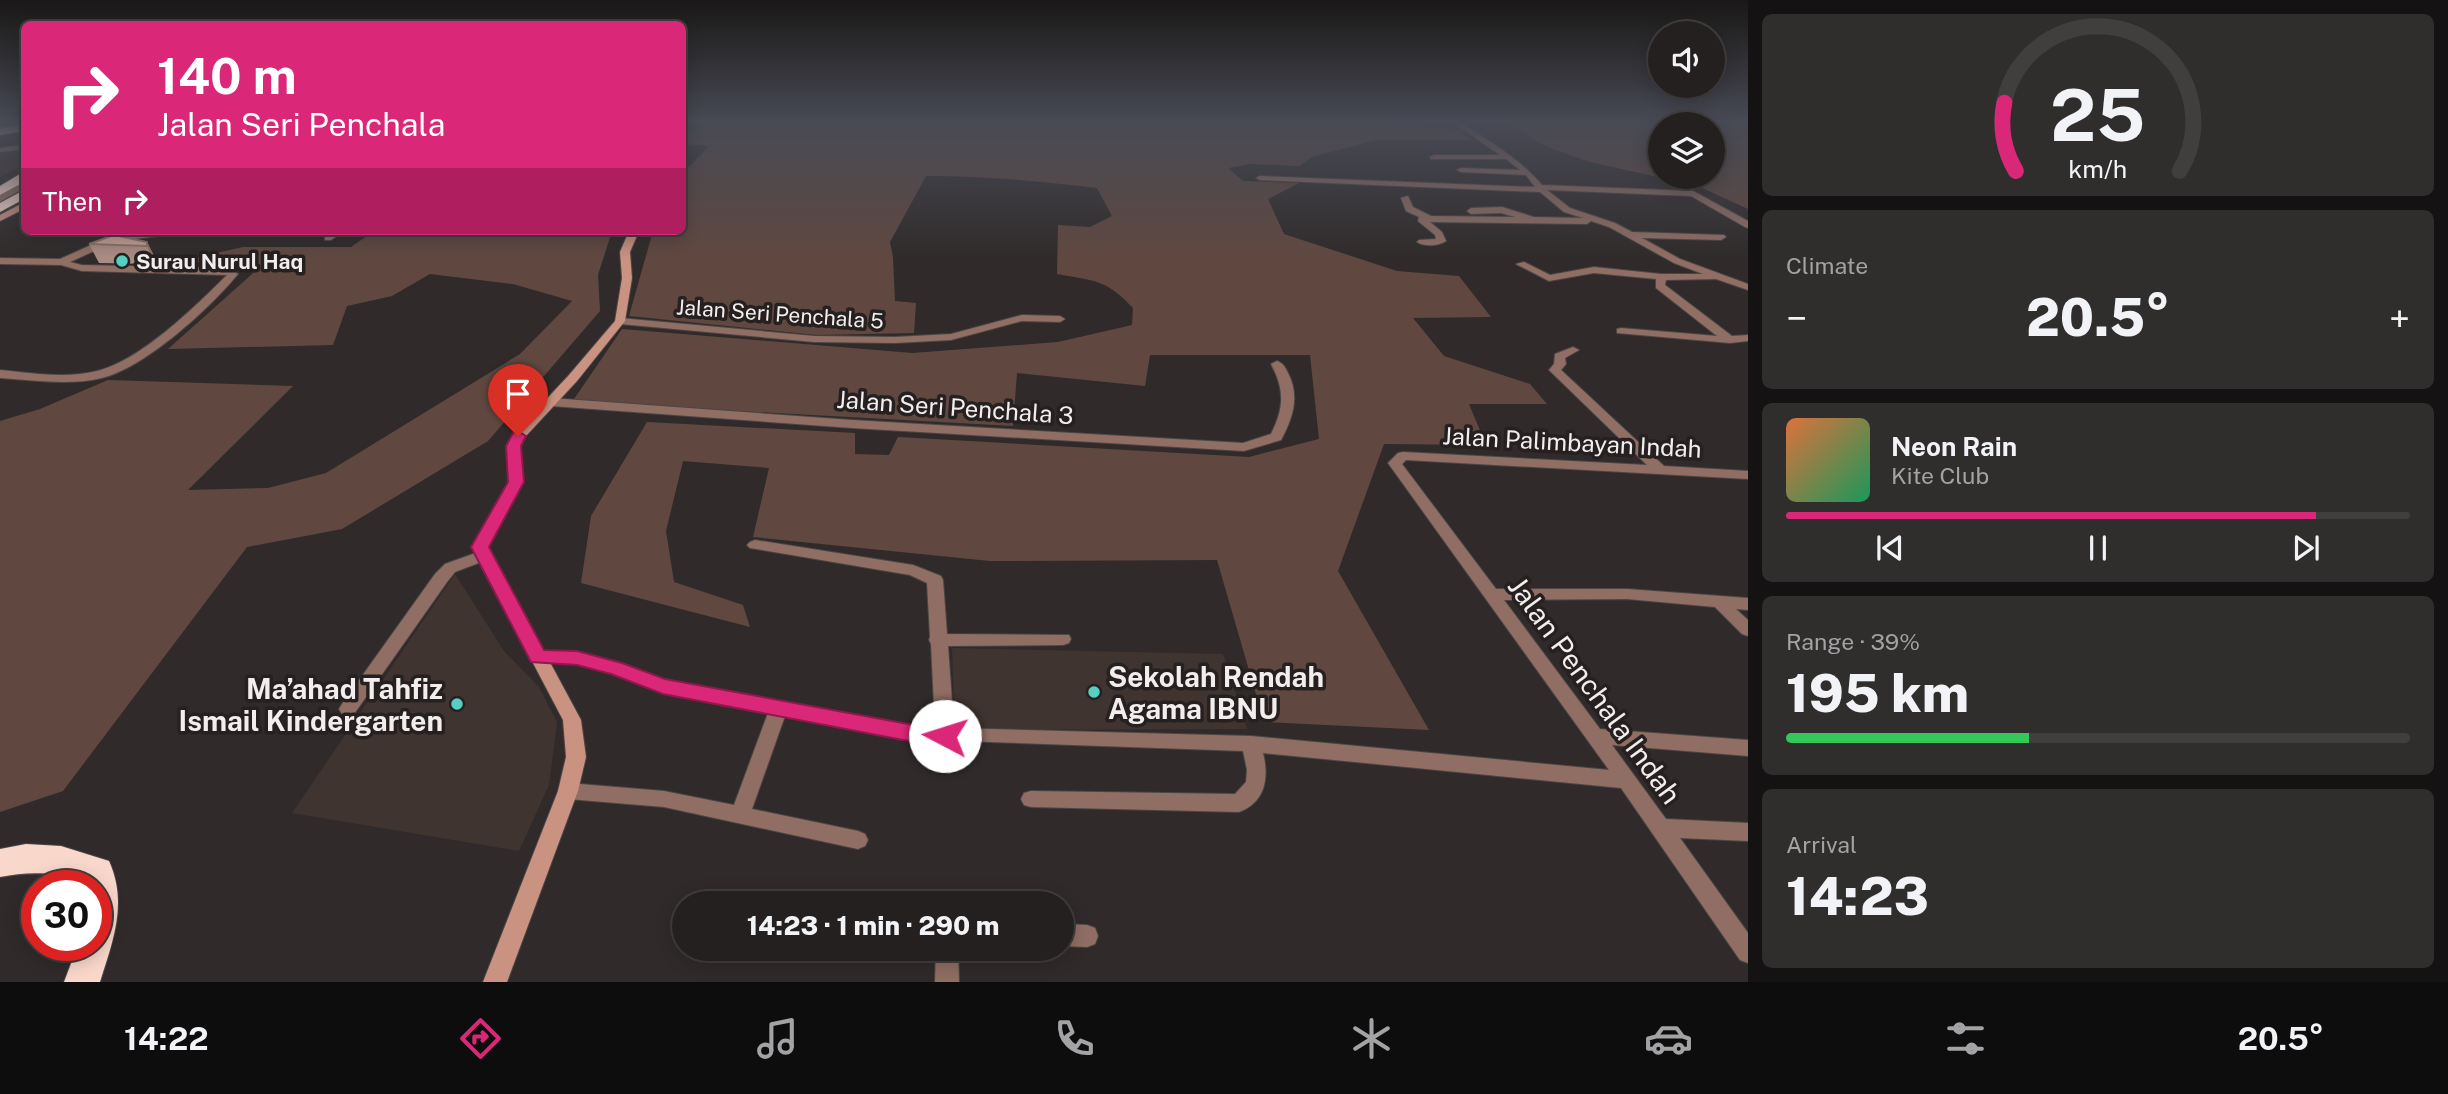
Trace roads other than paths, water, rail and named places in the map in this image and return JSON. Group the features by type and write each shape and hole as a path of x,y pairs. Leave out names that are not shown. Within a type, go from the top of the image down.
{"highway":[{"path":"0,188 21,177"},
{"path":"0,208 21,196"},
{"path":"0,863 19,858 60,858 95,870"},
{"path":"82,982 90,961"}],"street":[{"path":"1523,169 1540,189 1567,210 1612,226 1677,261 1748,287"},
{"path":"1461,170 1528,173"},
{"path":"1259,178 1693,194 1748,225"},
{"path":"0,199 21,187"},
{"path":"1405,198 1409,209 1428,218"},
{"path":"0,218 21,208"},
{"path":"1471,211 1502,210 1533,220"},
{"path":"1422,242 1441,241 1439,234 1422,222 1421,219 1428,218 1592,220"},
{"path":"61,262 114,239 146,235"},
{"path":"328,238 333,235"},
{"path":"495,982 568,791 576,757 572,720 480,547 516,482 513,446 518,436 551,402 620,321 627,278 625,252 633,235"},
{"path":"1629,235 1721,237"},
{"path":"0,261 61,262 82,268 226,271 233,274 134,358 113,370 79,376 0,373"},
{"path":"1521,264 1549,278 1594,270 1661,277 1748,278"},
{"path":"1661,277 1660,286 1730,340"},
{"name":"Jalan Seri Penchala 5","path":"620,321 814,339 895,340 951,337 1022,318 1060,320"},
{"path":"1622,331 1730,340 1748,338"},
{"path":"1573,350 1559,356 1560,364 1555,370 1660,470"},
{"name":"Jalan Seri Penchala 3","path":"551,402 865,425 1244,447 1276,437 1287,414 1288,383 1277,364"},
{"name":"Jalan Palimbayan Indah","path":"1395,463 1404,456 1748,475"},
{"name":"Jalan Penchala Indah","path":"1395,463 1627,780 1748,952"},
{"path":"755,545 913,570 935,580 945,736"},
{"path":"348,709 441,578 450,568 484,555"},
{"path":"1492,595 1628,594 1748,604"},
{"path":"1720,602 1748,630"},
{"path":"937,640 1063,639"},
{"path":"538,657 577,658 615,668 663,686 903,732 945,736 1251,744 1627,780"},
{"path":"740,816 779,708"},
{"path":"1595,736 1748,748"},
{"path":"1031,799 1239,803 1255,791 1259,774 1251,744"},
{"path":"568,791 664,799 858,840"},
{"path":"1661,828 1748,832"},
{"path":"1074,935 1087,936"},
{"path":"947,961 947,982"}],"place":[{"name":"Surau Nurul Haq","path":"122,261"},
{"name":"Sekolah Rendah Agama IBNU","path":"1094,692"},
{"name":"Ma’ahad Tahfiz Ismail Kindergarten","path":"457,704"}]}
